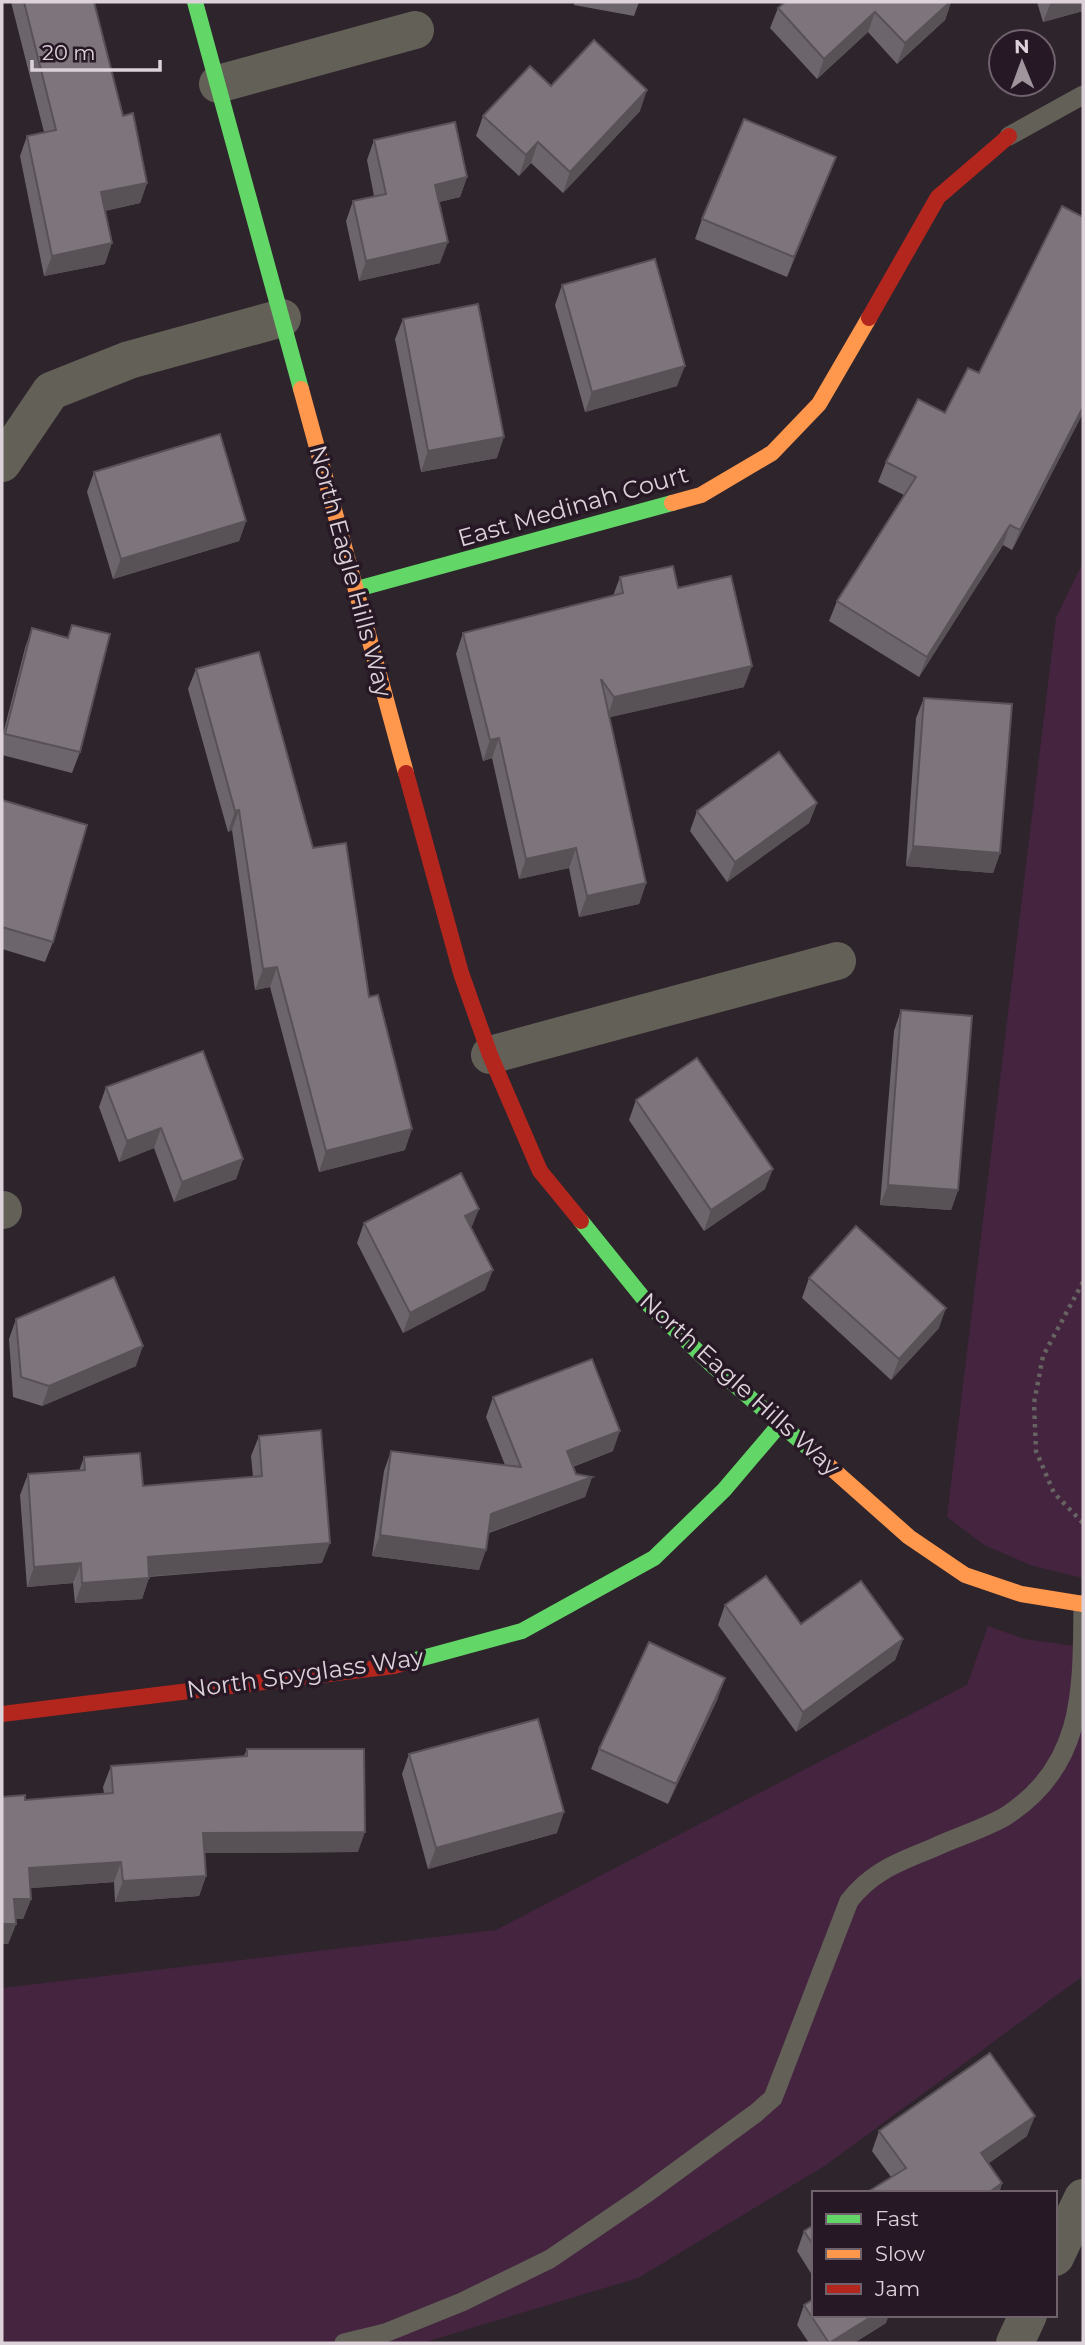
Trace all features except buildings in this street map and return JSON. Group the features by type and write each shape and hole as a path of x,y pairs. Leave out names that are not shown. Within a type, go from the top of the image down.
{"street":[{"name":"North Eagle Hills Way","path":"195,2 461,973 490,1055 540,1171 648,1304 713,1366 909,1537 965,1575 1021,1594 1083,1604"},
{"path":"218,84 415,30"},
{"name":"East Medinah Court","path":"357,589 701,495 772,453 820,404 938,197 1009,136"},
{"path":"2,463 51,391 129,360 282,318"},
{"path":"490,1055 837,961"},
{"name":"North Spyglass Way","path":"2,1714 394,1666 522,1631 654,1558 724,1490 781,1423"},
{"path":"1057,2253 1083,2197"},
{"path":"1015,2343 1027,2317"}],"lane":[{"path":"1009,136 1083,95"},
{"path":"344,2343 385,2333 463,2302 550,2259 644,2195 773,2098 849,1901 861,1885 880,1871 1005,1817 1034,1796 1056,1772 1070,1743 1080,1710 1083,1604"}],"path":[{"path":"1083,1282 1043,1356 1034,1403 1036,1451 1054,1493 1083,1523"}],"shaded area":[{"path":"1083,562 1083,1578 1033,1566 984,1545 947,1517 1056,618"},
{"path":"988,1626 1024,1639 1083,1647 1083,1976 826,2165 638,2278 422,2343 2,2343 2,1988 496,1930 967,1685"}],"traffic: fast":[{"path":"195,2 301,389"},
{"path":"357,589 672,503"},
{"path":"581,1221 648,1304 713,1366 820,1458"},
{"path":"408,1662 522,1631 654,1558 724,1490 781,1423"}],"traffic: slow":[{"path":"672,503 701,495 772,453 819,404 869,318"},
{"path":"301,389 406,773"},
{"path":"820,1458 909,1537 965,1575 1021,1594 1083,1604"}],"traffic: jam":[{"path":"869,318 938,197 1009,136"},
{"path":"406,773 461,973 490,1055 540,1171 581,1221"},
{"path":"2,1714 394,1666 408,1662"}]}
